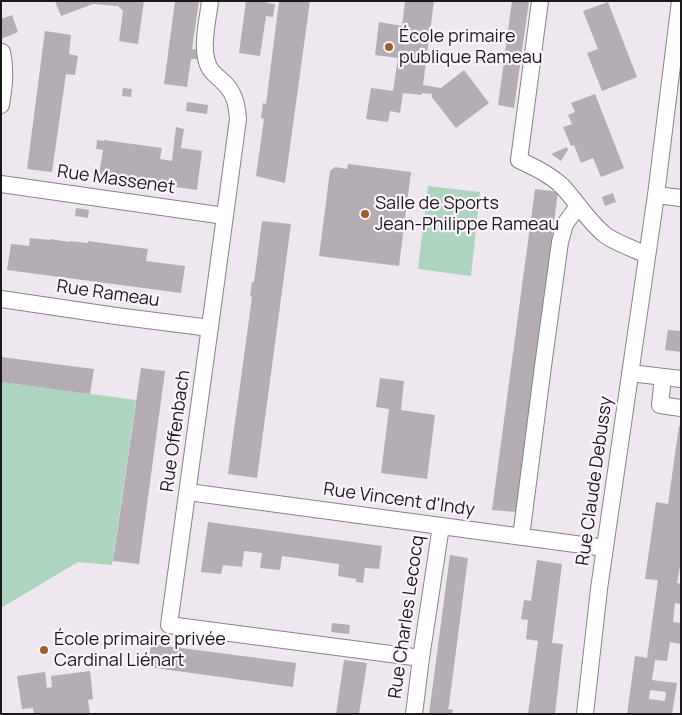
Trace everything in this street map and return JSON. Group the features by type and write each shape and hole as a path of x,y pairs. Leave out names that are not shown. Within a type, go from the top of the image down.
{"street":[{"name":"Rue Offenbach","path":"210,1 204,46 206,58 208,66 213,73 231,90 235,98 238,119 169,624 421,658"},
{"path":"540,1 519,160 550,176 607,236 647,255"},
{"name":"Rue Claude Debussy","path":"584,714 605,548 656,195 680,1"},
{"path":"1,105 4,73 2,52"},
{"name":"Rue Massenet","path":"1,184 225,216"},
{"path":"656,195 681,198"},
{"path":"521,537 560,242 565,224 578,206"},
{"name":"Rue Rameau","path":"1,299 210,328"},
{"path":"630,373 681,380"},
{"path":"663,377 660,406 681,408"},
{"name":"Rue Vincent d'Indy","path":"188,492 605,548"},
{"name":"Rue Charles Lecocq","path":"414,714 440,526"}],"green space":[{"path":"428,186 480,192 471,276 418,269"},
{"path":"1,382 136,400 112,565 78,562 1,608"}],"building":[{"path":"55,1 144,1 138,44 119,41 123,11 118,6 93,4 61,16"},
{"path":"175,1 199,1 192,49 198,50 197,59 191,59 187,87 164,84"},
{"path":"246,1 268,1 267,3 275,4 273,17 266,16 260,56 239,53"},
{"path":"279,1 310,1 285,183 256,176 264,119 261,118 263,103 266,104"},
{"path":"405,1 434,1 423,85 441,88 464,70 489,103 456,128 431,96 433,94 403,93 400,113 390,111 388,122 366,119 371,88 393,91 398,58 375,55 379,22 402,26"},
{"path":"512,1 529,1 514,108 498,105"},
{"path":"608,2 637,77 602,91 587,53 598,49 583,11"},
{"path":"12,15 18,32 1,39 1,19"},
{"path":"45,31 71,35 69,54 78,56 75,75 66,74 52,172 27,169"},
{"path":"123,88 132,89 131,97 122,96"},
{"path":"595,94 624,168 601,177 593,158 581,163 574,145 571,146 563,127 572,124 568,115 575,112 571,103"},
{"path":"187,102 208,105 207,114 186,111"},
{"path":"176,127 184,129 181,148 202,151 197,190 99,176 103,150 96,149 97,140 162,148 160,159 172,161"},
{"path":"567,147 568,150 561,161 551,154"},
{"name":"Salle de Sports Jean-Philippe Rameau","path":"348,164 411,172 399,266 319,256 330,171 335,167 347,169"},
{"path":"535,189 558,192 516,512 492,510"},
{"path":"613,193 616,202 605,206 602,197"},
{"path":"76,208 89,210 88,218 75,216"},
{"path":"262,221 291,224 257,478 228,474 252,297 250,296 252,282 254,282"},
{"path":"30,238 88,243 88,241 148,249 146,261 185,266 181,293 7,270 11,244 29,246"},
{"path":"668,330 681,331 681,352 665,350"},
{"path":"1,357 94,369 90,394 1,382"},
{"path":"141,368 165,371 139,564 113,561"},
{"path":"380,378 404,381 401,410 435,415 427,479 381,473 389,409 376,407"},
{"path":"679,426 681,426 681,561 677,583 681,584 681,604 675,603 673,622 681,623 681,644 670,642 667,661 655,660 652,680 677,683 672,714 627,714 635,656 647,658 658,580 645,579 656,502 668,504","holes":["650,690 666,692 665,701 649,699"]},
{"path":"208,522 382,546 379,569 365,568 363,583 356,582 356,579 338,576 339,564 282,556 280,570 260,568 262,553 244,551 242,567 223,565 221,574 201,572"},
{"path":"450,555 468,558 448,709 453,710 452,714 429,714"},
{"path":"537,560 562,564 552,643 563,644 555,714 528,714 538,641 526,639 528,620 521,619 524,600 531,601"},
{"path":"332,623 350,625 349,634 331,632"},
{"path":"151,644 296,663 293,687 148,667"},
{"path":"344,660 367,663 359,714 336,714"},
{"path":"90,671 93,699 88,700 90,714 34,714 33,708 22,709 17,676 45,672 47,688 52,687 51,676"}],"place":[{"name":"École primaire publique Rameau","path":"389,47"},
{"name":"Salle de Sports Jean-Philippe Rameau","path":"365,214"},
{"name":"École primaire privée Cardinal Liénart","path":"44,650"}]}
